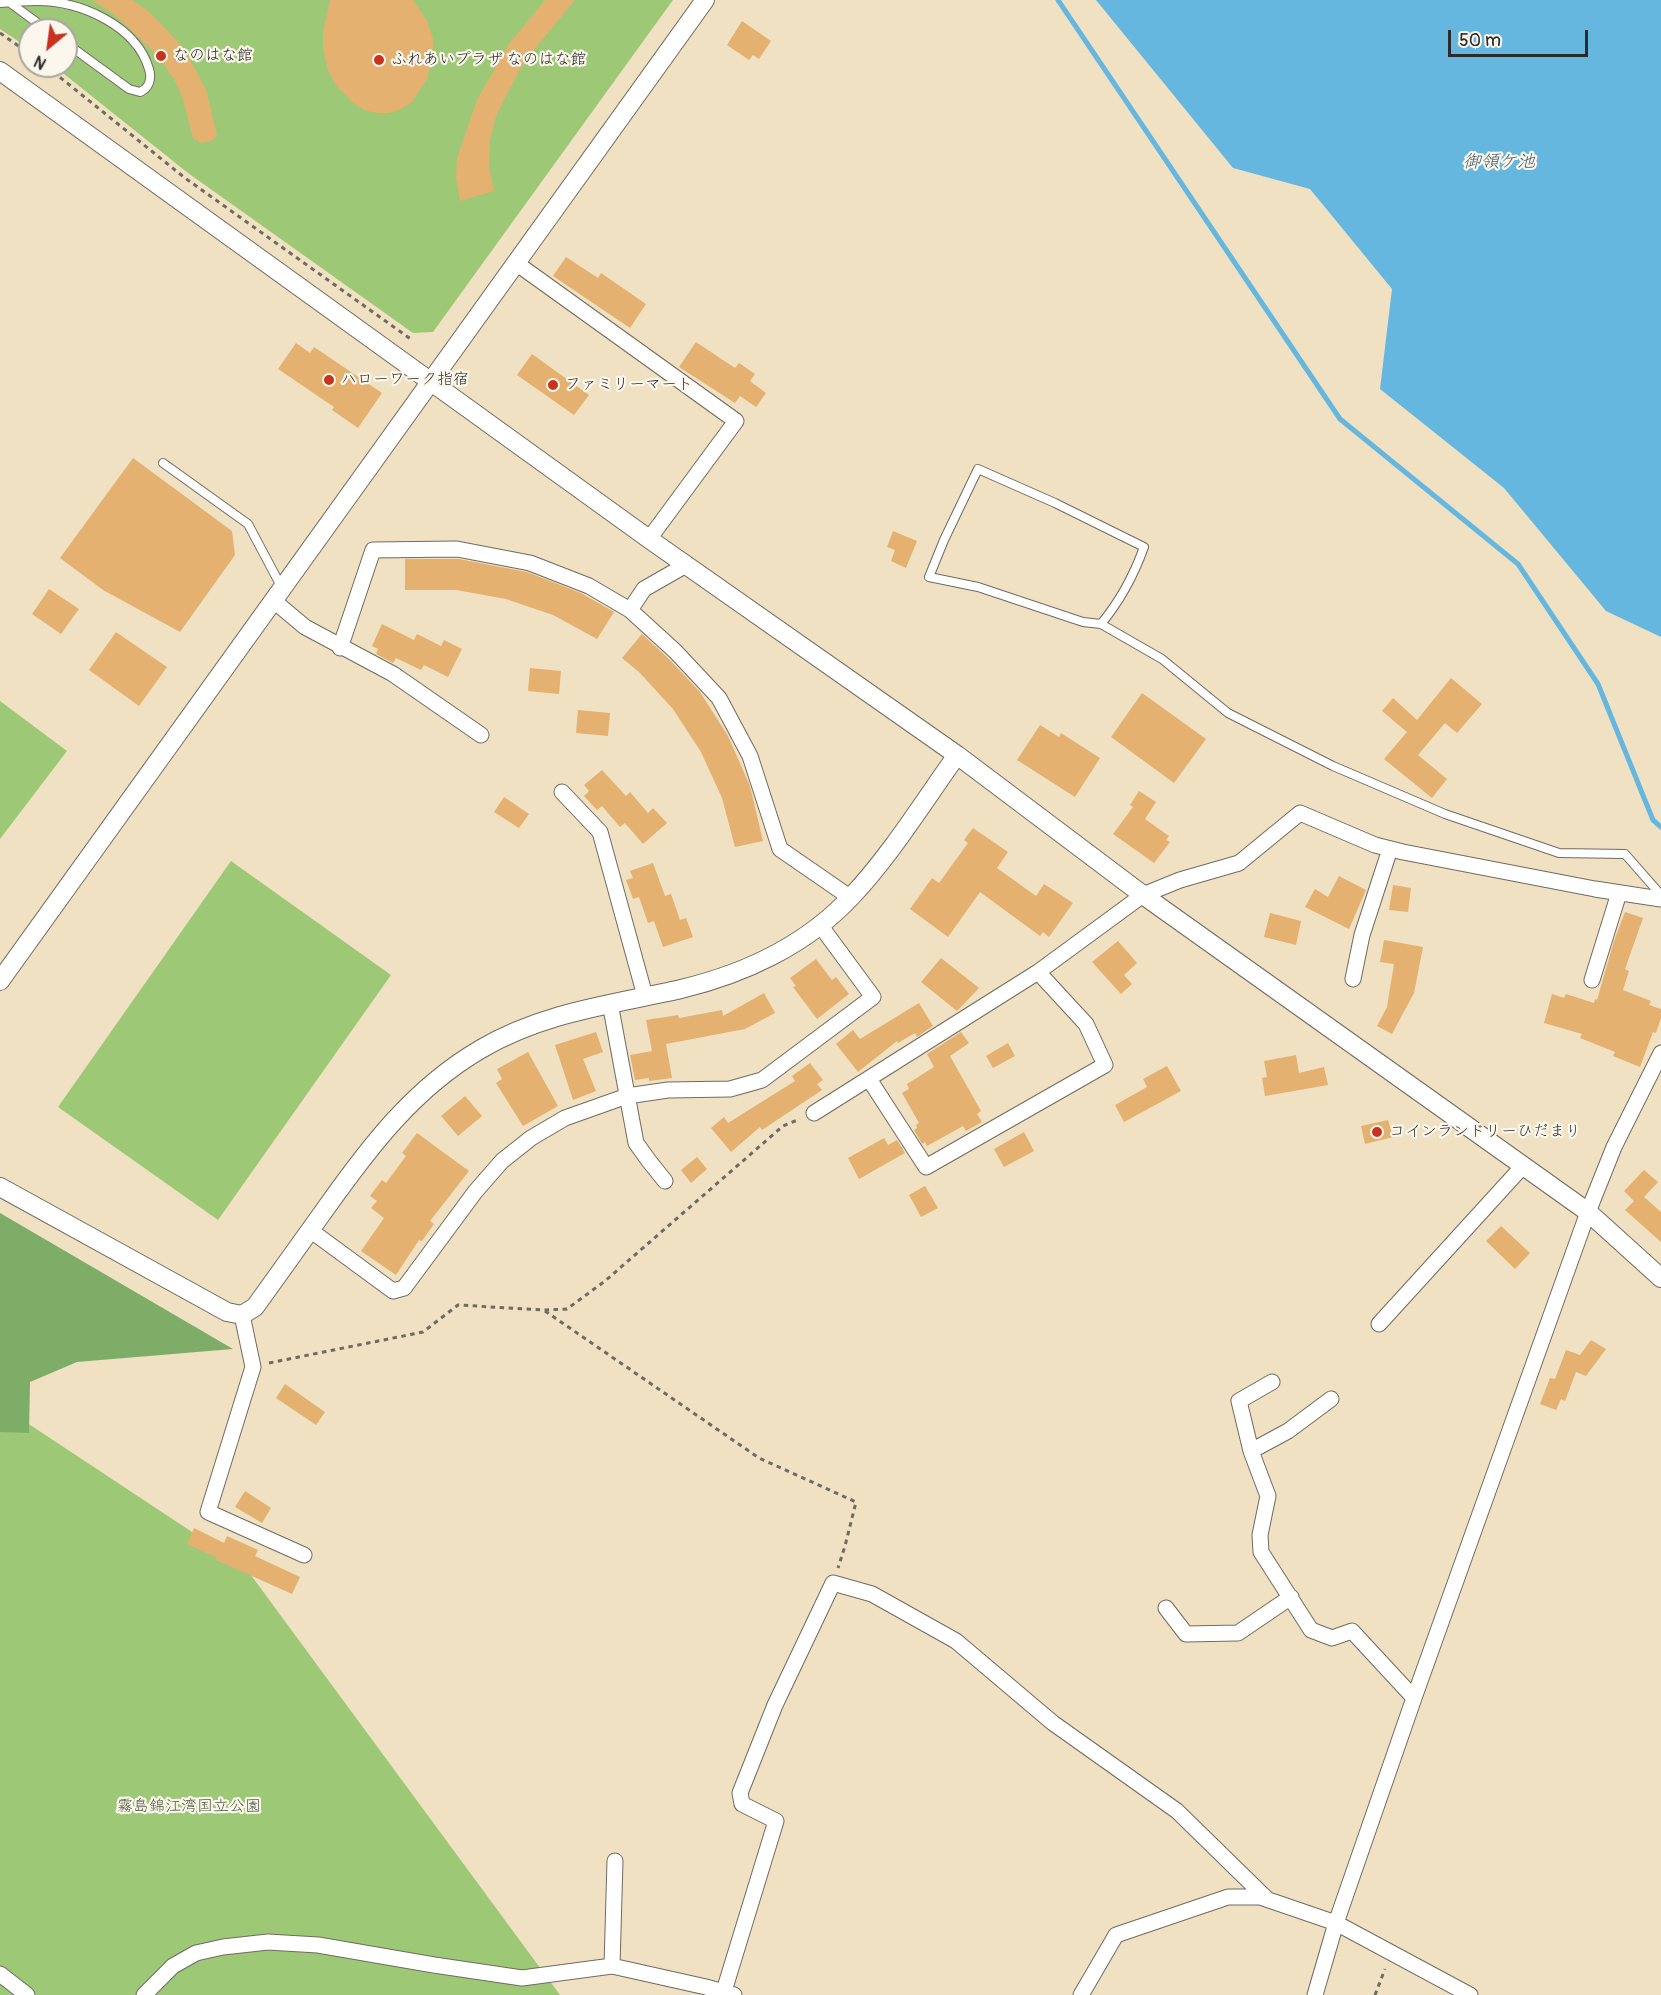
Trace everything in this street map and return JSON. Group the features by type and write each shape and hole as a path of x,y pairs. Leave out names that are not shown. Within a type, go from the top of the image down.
{"street":[{"path":"0,981 705,0"},
{"path":"0,71 649,539 957,755 1143,895 1588,1212 1661,1278"},
{"path":"516,263 736,421 649,539"},
{"path":"340,648 373,550 457,549 530,563 589,586 630,610 676,652 719,698 750,756 780,849 851,898"},
{"path":"630,610 644,589 686,565"},
{"path":"278,595 305,627 340,648 393,674 481,735"},
{"path":"0,1187 227,1312 242,1315 255,1307 385,1128 415,1097 445,1073 480,1049 521,1028 609,1003 682,989 725,976 759,963 792,945 820,925 851,898 880,863 957,755"},
{"path":"562,792 600,832 645,996"},
{"path":"814,1113 1038,972 1143,895 1180,880 1239,863 1300,813 1375,845 1390,849 1619,893 1661,897"},
{"path":"1353,979 1362,935 1390,849"},
{"path":"1592,980 1619,893"},
{"path":"310,1230 393,1291 404,1288 475,1192 502,1161 531,1138 565,1118 627,1096 668,1090 730,1089 762,1080 873,997 820,925"},
{"path":"869,1079 926,1167 1104,1065 1086,1024 1038,972"},
{"path":"609,1003 636,1143 665,1181"},
{"path":"1315,1995 1336,1923 1414,1698 1588,1212 1614,1147 1661,1053"},
{"path":"1379,1324 1523,1166"},
{"path":"242,1315 253,1367 208,1512 304,1555"},
{"path":"1272,1382 1239,1401 1251,1451 1268,1496 1260,1535 1261,1552 1311,1630 1332,1638 1352,1632 1414,1698"},
{"path":"1251,1451 1288,1431 1331,1399"},
{"path":"144,1995 173,1966 196,1953 223,1947 268,1942 318,1944 522,1978 612,1966 729,1993 776,1821 742,1804 740,1793 775,1705 833,1583 872,1594 956,1641 1053,1723 1177,1811 1266,1898"},
{"path":"1166,1608 1186,1634 1238,1633 1291,1597"},
{"path":"612,1966 615,1861"},
{"path":"1081,1995 1116,1935 1228,1897 1266,1898 1336,1923 1470,1995"},
{"path":"0,1974 27,1995"}],"lane":[{"path":"0,3 38,1 64,4 102,18 122,30 138,44 150,73 149,85 146,90 140,92 129,89 78,53"},
{"path":"9,2 31,18"},
{"path":"163,463 249,524 278,595"},
{"path":"1101,624 1115,606 1137,566 1144,547 1055,503 978,469 944,540 929,578 978,587 1083,622 1101,624 1162,659 1228,713 1333,766 1445,814 1559,853 1626,854 1661,897"}],"path":[{"path":"0,33 18,46"},
{"path":"61,78 185,178 412,340"},
{"path":"253,1367 423,1332 458,1305 544,1310 567,1309 605,1281 783,1126 814,1113"},
{"path":"544,1310 759,1458 856,1502 833,1583"},
{"path":"1375,1995 1392,1952"}],"green space":[{"path":"0,0 673,0 433,332 413,333 188,173 69,78 78,78 78,18 18,18 18,41 0,29"},
{"path":"0,701 67,751 0,839"},
{"path":"231,861 391,975 218,1220 58,1107"},
{"path":"0,1213 233,1349 77,1362 30,1382 29,1433 0,1432"},
{"name":"霧島錦江湾国立公園","path":"0,1405 245,1567 560,1995 0,1995"}],"water":[{"name":"御領ケ池","path":"1096,0 1661,0 1661,637 1606,611 1504,488 1380,389 1392,289 1310,189 1233,168"}],"building":[{"path":"92,0 132,0 148,11 183,47 206,89 217,135 212,141 201,143 193,138 182,96 174,79 158,56 115,15"},
{"name":"ふれあいプラザ なのはな館","path":"330,0 413,0 427,21 433,39 433,53 427,79 412,102 389,113 377,113 364,110 353,103 336,85 328,70 323,49 323,32"},
{"path":"545,0 575,0 519,71 496,116 490,141 489,167 494,191 460,201 456,178 457,158 477,100 509,44"},
{"path":"742,21 771,41 759,59 753,55 749,60 727,45"},
{"path":"566,257 598,278 601,273 646,304 630,328 553,276"},
{"path":"696,342 735,368 739,363 755,374 750,381 766,393 756,407 740,396 735,403 679,367"},
{"path":"296,343 310,353 314,347 382,393 358,428 332,410 334,407 278,369"},
{"name":"ファミリーマート","path":"532,354 589,395 574,415 517,375"},
{"path":"133,458 232,531 235,555 180,632 103,590 60,558"},
{"path":"893,531 917,541 906,568 891,561 895,550 887,547"},
{"path":"405,559 459,559 527,572 581,593 614,612 597,639 553,615 506,599 456,590 405,590"},
{"path":"49,589 79,609 61,634 32,614"},
{"path":"382,624 414,640 417,634 441,646 444,640 462,649 448,677 424,665 421,670 396,658 393,663 376,654 378,649 372,646"},
{"path":"116,632 167,667 139,706 89,670"},
{"path":"642,634 700,692 728,736 750,786 763,841 735,847 722,798 701,752 673,709 639,672 622,658"},
{"path":"530,668 561,671 559,694 528,691"},
{"path":"1451,678 1482,704 1457,733 1445,723 1418,755 1447,779 1432,798 1384,759 1407,732 1382,711 1393,698 1417,720"},
{"path":"1142,693 1206,739 1174,783 1111,737"},
{"path":"578,710 610,713 608,736 576,733"},
{"path":"1040,725 1059,737 1061,733 1100,758 1075,797 1017,760"},
{"path":"602,770 626,796 630,792 648,813 653,808 667,823 643,844 625,823 620,827 602,806 597,810 584,796 589,791 584,785"},
{"path":"1139,791 1156,802 1145,819 1169,836 1166,840 1170,842 1154,863 1113,834 1133,807 1130,805"},
{"path":"504,797 529,814 519,828 494,812"},
{"path":"973,828 1008,852 997,868 1036,896 1044,884 1073,903 1049,937 1043,932 1040,936 980,892 948,937 910,909 932,878 939,883 968,843 964,840"},
{"path":"653,863 665,896 671,894 680,920 686,918 693,937 663,947 654,921 648,923 639,897 633,899 626,880 633,878 630,871"},
{"path":"1339,876 1366,890 1349,929 1305,907 1315,889 1328,897"},
{"path":"1393,885 1411,888 1408,912 1389,910"},
{"path":"1625,912 1643,918 1625,969 1629,971 1623,990 1651,1001 1649,1005 1661,1009 1661,1018 1656,1033 1653,1032 1640,1067 1613,1056 1615,1052 1580,1038 1582,1034 1544,1023 1552,994 1564,998 1566,994 1594,1003 1595,999 1597,1000"},
{"path":"1270,913 1301,921 1296,945 1264,937"},
{"path":"1384,940 1423,947 1414,993 1392,1034 1377,1026 1387,1007 1394,964 1380,962"},
{"path":"1118,941 1137,963 1124,975 1132,984 1121,994 1092,962"},
{"path":"941,958 979,988 957,1011 921,982"},
{"path":"816,959 832,980 836,977 849,994 817,1019 793,987 796,986 790,978"},
{"path":"764,993 775,1013 745,1029 666,1044 672,1078 635,1080 630,1055 652,1051 646,1020 678,1015 679,1018 722,1010 723,1016"},
{"path":"919,1003 933,1026 917,1037 915,1033 898,1043 897,1041 858,1072 836,1044 853,1030 860,1039"},
{"path":"596,1032 603,1052 583,1059 596,1091 573,1100 555,1045"},
{"path":"961,1032 969,1043 950,1056 981,1111 977,1114 982,1122 966,1131 963,1126 927,1146 925,1142 922,1144 914,1130 919,1123 902,1093 909,1089 907,1084 934,1067 927,1054"},
{"path":"1008,1043 1015,1056 993,1068 986,1056"},
{"path":"528,1052 558,1106 523,1126 496,1083 502,1079 497,1069"},
{"path":"1296,1055 1299,1073 1324,1067 1328,1085 1265,1096 1262,1078 1267,1077 1264,1061"},
{"path":"810,1063 823,1080 817,1084 822,1090 762,1130 760,1127 731,1152 711,1128 724,1117 728,1123 795,1081 792,1076"},
{"path":"1167,1066 1181,1091 1124,1122 1115,1105 1147,1087 1143,1079"},
{"path":"465,1096 482,1116 458,1136 441,1116"},
{"name":"コインランドリーひだまり","path":"1388,1120 1393,1137 1365,1144 1361,1126"},
{"path":"1024,1132 1034,1151 1004,1167 994,1149"},
{"path":"417,1133 469,1171 430,1221 434,1224 422,1241 419,1240 396,1275 361,1251 384,1218 371,1208 377,1201 370,1196 382,1180 386,1183 406,1156 402,1153"},
{"path":"884,1138 888,1145 897,1140 905,1153 859,1179 848,1158"},
{"path":"697,1157 707,1169 691,1183 681,1170"},
{"path":"1644,1170 1658,1182 1644,1197 1661,1212 1661,1242 1625,1210 1634,1201 1624,1191"},
{"path":"925,1186 938,1208 921,1217 909,1195"},
{"path":"1501,1226 1530,1253 1515,1269 1486,1241"},
{"path":"1591,1340 1606,1349 1586,1376 1576,1372 1565,1401 1561,1399 1556,1410 1540,1404 1550,1378 1555,1379 1566,1350 1580,1355"},
{"path":"285,1384 325,1412 316,1425 276,1398"},
{"path":"245,1491 271,1508 262,1523 235,1507"},
{"path":"194,1528 224,1543 227,1536 258,1550 255,1556 300,1577 292,1594 216,1560 217,1558 187,1544"}],"waterway":[{"path":"1058,0 1340,419 1518,564 1598,684 1653,820 1661,827"}],"place":[{"name":"なのはな館","path":"161,56"},
{"name":"ふれあいプラザ なのはな館","path":"379,60"},
{"name":"ハローワーク指宿","path":"329,380"},
{"name":"ファミリーマート","path":"553,385"},
{"name":"コインランドリーひだまり","path":"1377,1132"}]}
